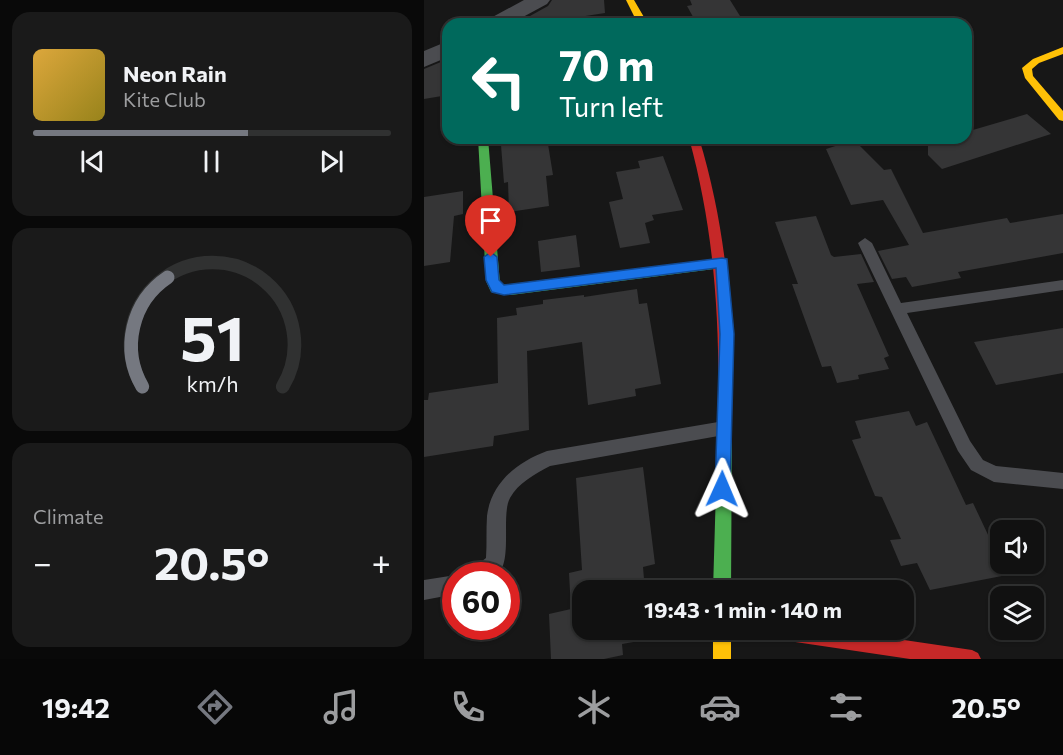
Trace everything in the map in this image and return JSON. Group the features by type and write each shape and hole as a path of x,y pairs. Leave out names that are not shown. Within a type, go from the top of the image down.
{"street":[{"path":"506,18 540,0"},
{"path":"630,0 640,18"},
{"path":"1063,50 1036,61 1027,68 1028,76 1063,118"},
{"path":"424,60 442,51"},
{"path":"483,144 492,280 496,289 511,290 722,262"},
{"path":"696,144 716,217 727,334 722,580"},
{"path":"722,640 722,659"},
{"path":"843,640 972,659"}],"lane":[{"path":"865,243 964,446 977,465 994,474 1063,481"},
{"path":"897,309 1063,285"},
{"path":"495,562 497,511 505,488 523,470 547,459 724,428"},
{"path":"424,590 442,587"}],"building":[{"path":"552,0 604,0 605,13 572,18 526,18 548,6"},
{"path":"690,0 730,0 741,18 694,18 687,6 692,5"},
{"path":"442,62 442,96 424,99 424,69"},
{"path":"1027,114 1051,134 942,169 928,155 928,144 972,144 972,130"},
{"path":"548,144 553,175 546,176 549,206 509,212 508,182 504,183 501,145"},
{"path":"842,144 858,144 884,170 891,169 923,233 1007,218 1010,223 1063,214 1063,253 958,272 961,278 912,287 906,277 892,279 878,251 909,245 883,200 851,205 826,149"},
{"path":"663,156 683,210 652,215 654,220 645,223 650,243 620,248 609,202 623,199 616,172 640,168 638,161"},
{"path":"463,191 463,214 454,216 450,262 424,266 424,197"},
{"path":"816,216 831,255 834,257 861,254 874,282 857,284 889,356 884,358 889,369 858,375 859,379 837,383 831,366 822,367 792,284 798,284 775,222"},
{"path":"576,235 580,267 541,272 538,241"},
{"path":"637,289 639,304 647,303 661,384 635,389 636,396 588,405 582,342 527,351 529,430 494,436 493,446 424,457 424,400 428,400 429,393 498,383 497,318 517,315 516,308 543,304 543,300"},
{"path":"1063,328 1063,373 996,385 974,342"},
{"path":"909,411 916,426 927,422 966,505 973,503 990,539 990,574 1007,575 930,590 917,563 901,566 890,540 901,539 882,497 875,496 852,440 861,438 855,421"},
{"path":"643,467 655,564 643,567 644,580 572,580 572,640 645,640 622,644 623,655 604,659 551,659 549,614 571,609 569,573 582,570 576,478"}],"traffic: fast":[{"path":"483,144 492,281 496,289 511,290 722,263"},
{"path":"722,580 725,420"}],"traffic: slow":[{"path":"630,0 640,18"},
{"path":"1063,50 1036,61 1027,68 1028,76 1063,118"},
{"path":"722,640 722,659"}],"traffic: jam":[{"path":"696,144 712,209 722,278 725,420"},
{"path":"843,640 972,659"}],"route":[{"path":"491,257 492,280 496,289 504,290 722,262 727,334 722,489"}]}
